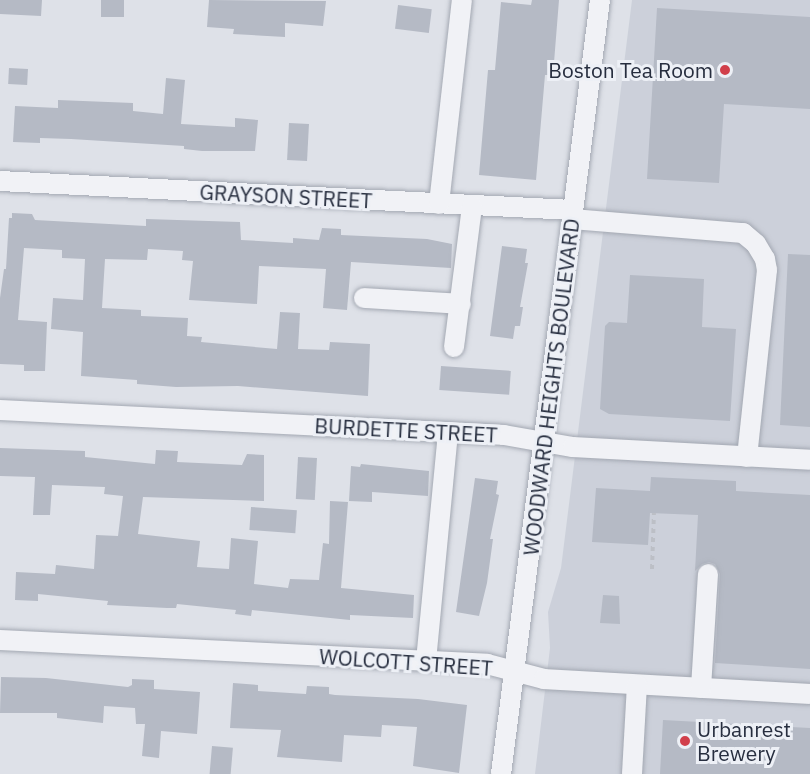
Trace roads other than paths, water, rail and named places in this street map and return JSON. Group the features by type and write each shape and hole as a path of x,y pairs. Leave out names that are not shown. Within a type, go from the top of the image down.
{"street":[{"path":"439,204 462,0"},
{"name":"WOODWARD HEIGHTS BOULEVARD","path":"501,774 600,0"},
{"name":"GRAYSON STREET","path":"0,181 472,206 572,214 743,233 756,244 765,259 767,270 747,457"},
{"path":"454,347 472,206"},
{"path":"364,298 461,304"},
{"name":"BURDETTE STREET","path":"0,410 516,436 573,447 810,460"},
{"path":"426,661 448,432"},
{"path":"701,688 708,574"},
{"name":"WOLCOTT STREET","path":"0,640 487,664 544,679 810,694"},
{"path":"632,774 637,685"}],"place":[{"name":"Boston Tea Room","path":"725,70"},
{"name":"Urbanrest Brewery","path":"685,741"}]}
